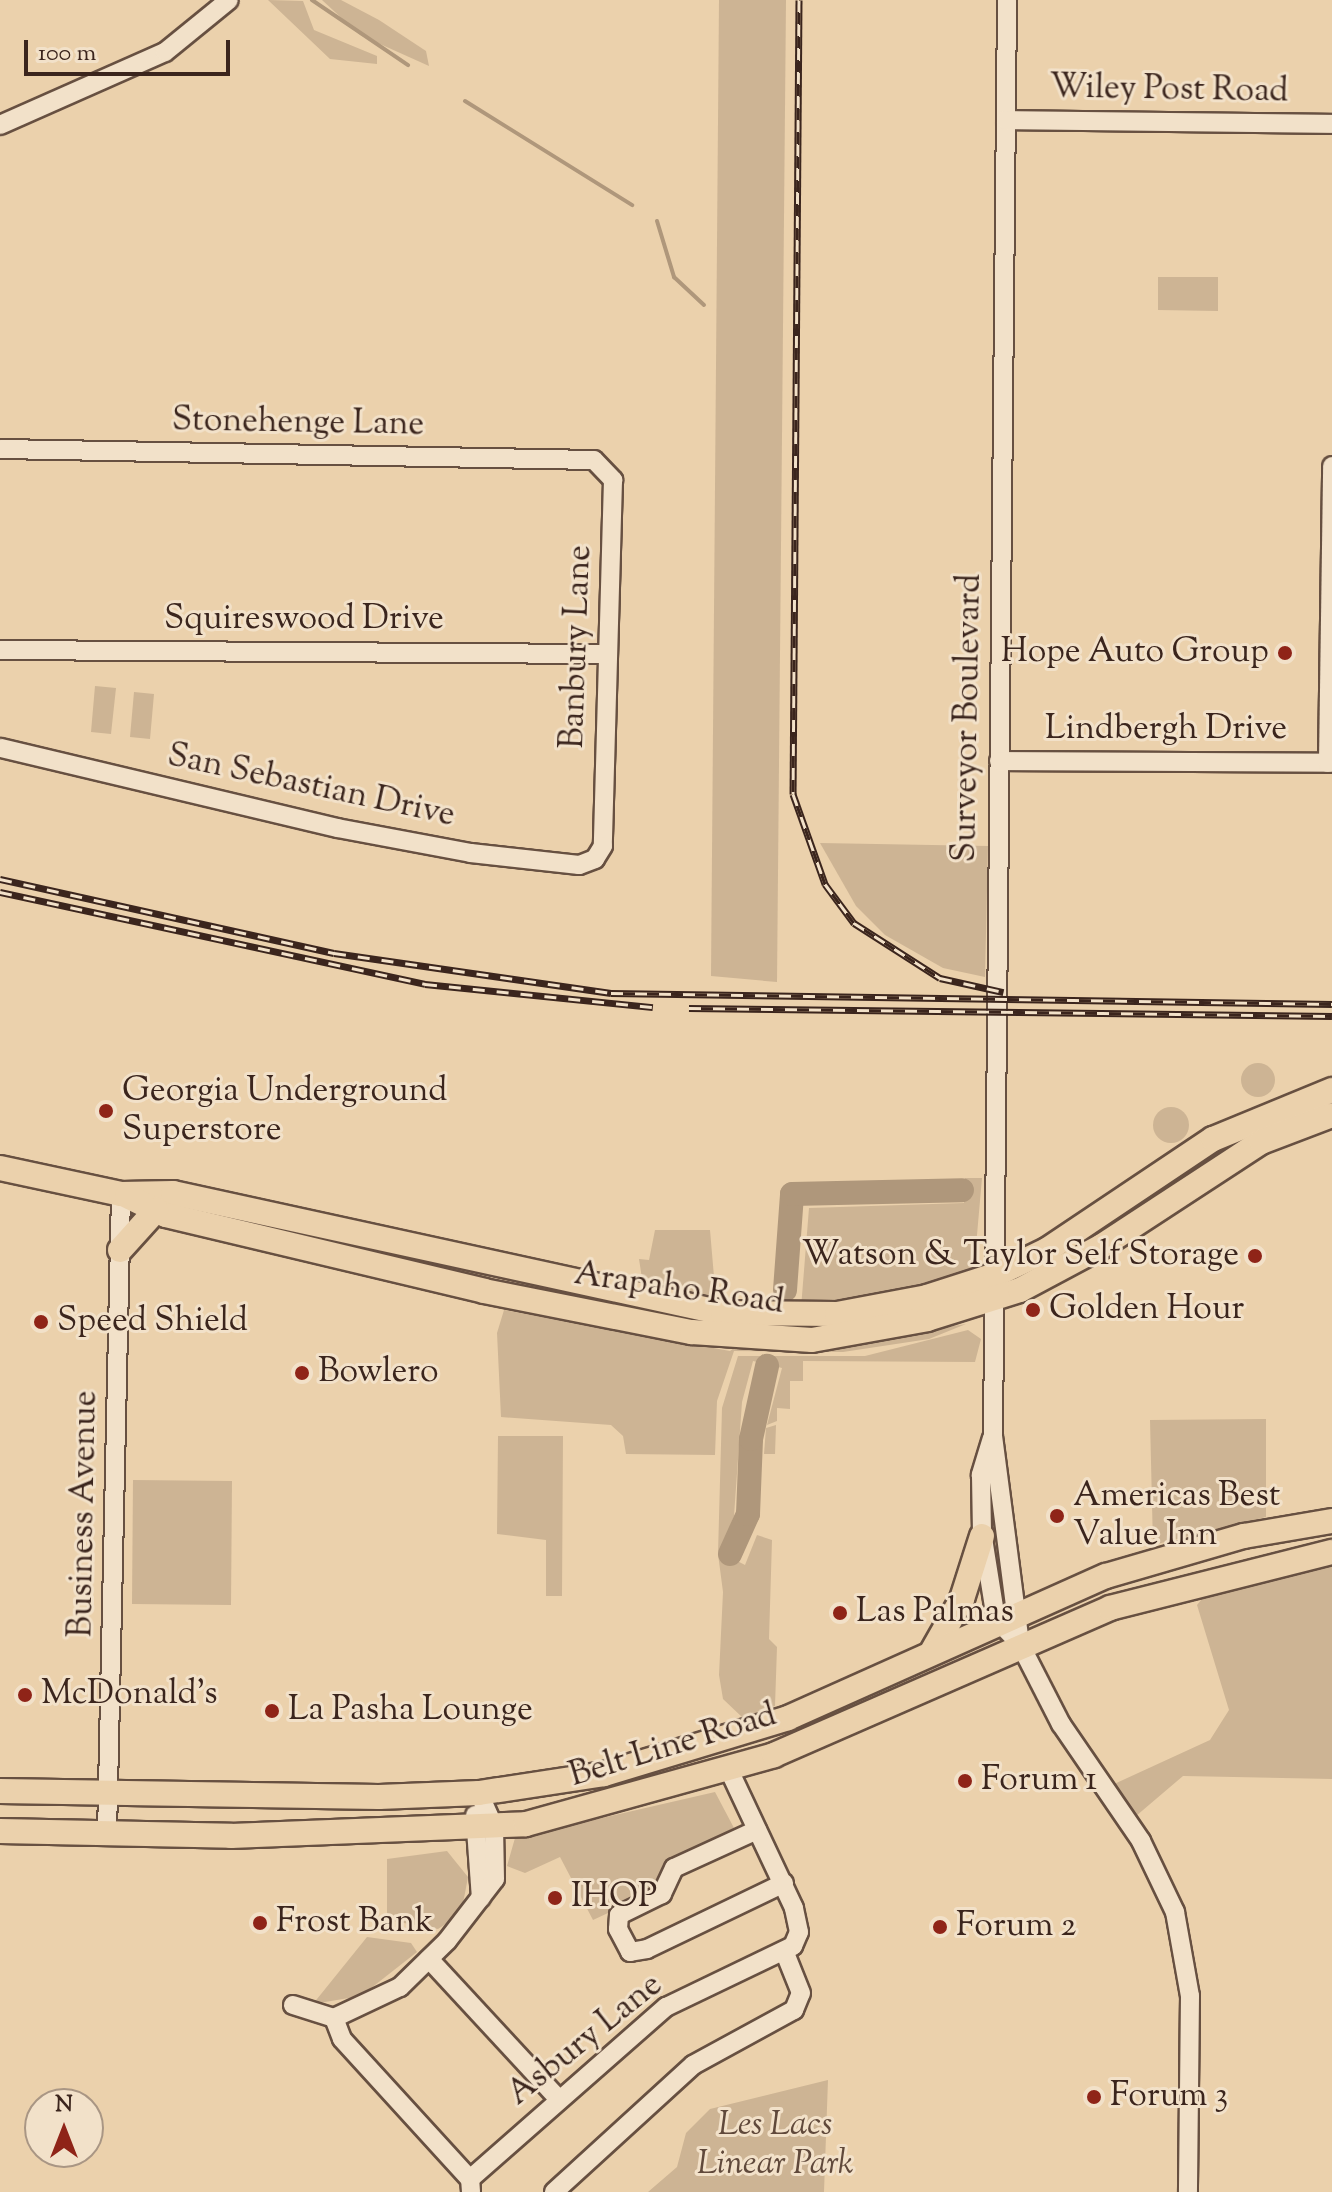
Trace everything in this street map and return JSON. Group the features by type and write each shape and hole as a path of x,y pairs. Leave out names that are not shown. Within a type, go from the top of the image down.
{"main road":[{"name":"Arapaho Road","path":"121,1194 173,1193 723,1313 880,1308 995,1275 1047,1250 1332,1090"},
{"name":"Arapaho Road","path":"0,1168 121,1194 156,1210 484,1291 752,1340 875,1331 995,1299 1102,1246 1256,1131 1332,1115"},
{"path":"120,1250 156,1210"},
{"name":"Belt Line Road","path":"0,1791 479,1793 648,1765 723,1742 933,1650 1007,1614 1153,1561 1285,1529 1332,1521"},
{"path":"1285,1529 1290,1559"},
{"path":"933,1650 971,1579 982,1536"},
{"name":"Belt Line Road","path":"0,1831 107,1835 483,1828 729,1770 1020,1644 1159,1593 1290,1559 1332,1552"}],"street":[{"path":"0,125 138,67 229,0"},
{"name":"Surveyor Boulevard","path":"1007,0 993,1436 1007,1614"},
{"name":"Wiley Post Road","path":"1006,120 1332,124"},
{"name":"Stonehenge Lane","path":"0,449 594,460"},
{"name":"Banbury Lane","path":"594,460 613,480 603,846"},
{"path":"1330,763 1332,466"},
{"name":"Squireswood Drive","path":"0,650 608,654"},
{"name":"San Sebastian Drive","path":"0,748 471,853 579,865 603,846"},
{"name":"Lindbergh Drive","path":"999,761 1330,763"},
{"name":"Business Avenue","path":"107,1835 112,1792 121,1194"},
{"name":"Surveyor Boulevard","path":"993,1436 981,1475 982,1536 1007,1614"},
{"path":"1007,1614 1061,1724 1141,1841 1175,1912 1190,1996 1188,2192"},
{"path":"554,2192 693,2065 794,2010 801,1993 785,1953 799,1932 784,1883 729,1770"},
{"path":"293,2005 334,2018 400,1987 429,1959 495,1879 483,1828 479,1793"},
{"path":"757,1830 674,1868 662,1894 619,1915 624,1941 630,1952 647,1949 784,1883"},
{"name":"Asbury Lane","path":"334,2018 342,2039 471,2186 557,2097 666,2007 785,1953"},
{"path":"429,1959 557,2097"}],"green space":[{"path":"268,0 303,1 314,30 377,56 377,64 330,59"},
{"path":"322,0 341,0 379,20 426,51 429,66 360,35"},
{"path":"719,0 786,0 777,982 711,976"},
{"path":"1158,277 1218,277 1218,311 1158,310"},
{"path":"95,686 116,688 111,734 91,732"},
{"path":"134,692 154,694 150,739 130,737"},
{"path":"820,843 988,846 985,977 943,968 885,935 856,906"},
{"path":"1258,1063 1270,1068 1275,1080 1270,1092 1258,1097 1246,1092 1241,1080 1246,1068"},
{"path":"1171,1107 1184,1112 1189,1125 1184,1138 1171,1143 1158,1138 1153,1125 1158,1112"},
{"path":"965,1178 982,1178 974,1269 928,1290 801,1308 809,1208 964,1203"},
{"path":"655,1230 710,1230 716,1300 643,1285 639,1259 649,1260"},
{"path":"504,1310 730,1351 738,1345 835,1345 966,1324 929,1339 843,1352 734,1351 717,1401 715,1455 626,1454 623,1436 611,1425 501,1417 497,1333"},
{"path":"968,1330 981,1339 975,1362 803,1361 803,1381 790,1381 790,1409 777,1408 777,1421 767,1425 782,1368 753,1361 742,1402 734,1516 720,1552 745,1565 757,1535 772,1540 769,1639 777,1647 775,1706 743,1718 723,1699 719,1675 723,1592 718,1554 722,1408 738,1356 865,1356"},
{"path":"1266,1419 1266,1517 1153,1545 1150,1420"},
{"path":"776,1425 775,1454 764,1454 766,1428"},
{"path":"498,1436 563,1436 562,1596 546,1596 546,1540 497,1534"},
{"path":"133,1480 232,1481 231,1605 132,1604"},
{"path":"1332,1563 1332,1779 1183,1776 1136,1816 1112,1785 1210,1740 1229,1710 1197,1605 1206,1594"},
{"path":"715,1792 734,1828 668,1861 649,1894 593,1920 560,1857 525,1873 507,1866 515,1838"},
{"path":"447,1851 468,1877 461,1914 438,1929 387,1920 387,1859"},
{"path":"367,1937 411,1943 417,1952 361,1996 313,2004"},
{"name":"Les Lacs Linear Park","path":"828,2080 824,2192 648,2192 677,2167 686,2133 710,2109"}],"waterway":[{"path":"312,0 408,65"},
{"path":"465,101 632,205"},
{"path":"657,221 674,277 704,305"},
{"path":"785,1290 792,1194 962,1190"},
{"path":"730,1554 748,1514 751,1439 767,1366"}],"railway":[{"path":"799,0 793,794 825,884 854,923 940,978 1003,992"},
{"path":"0,879 334,953 611,993 1332,1004"},
{"path":"0,892 425,984 653,1007"},
{"path":"689,1008 1332,1016"}],"place":[{"name":"Hope Auto Group","path":"1285,653"},
{"name":"Georgia Underground Superstore","path":"106,1111"},
{"name":"Watson & Taylor Self Storage","path":"1255,1256"},
{"name":"Golden Hour","path":"1033,1310"},
{"name":"Speed Shield","path":"41,1322"},
{"name":"Bowlero","path":"302,1373"},
{"name":"Americas Best Value Inn","path":"1057,1516"},
{"name":"Las Palmas","path":"840,1613"},
{"name":"McDonald's","path":"25,1695"},
{"name":"La Pasha Lounge","path":"272,1711"},
{"name":"Forum 1","path":"965,1781"},
{"name":"IHOP","path":"555,1898"},
{"name":"Frost Bank","path":"260,1923"},
{"name":"Forum 2","path":"940,1927"},
{"name":"Forum 3","path":"1094,2097"}]}
